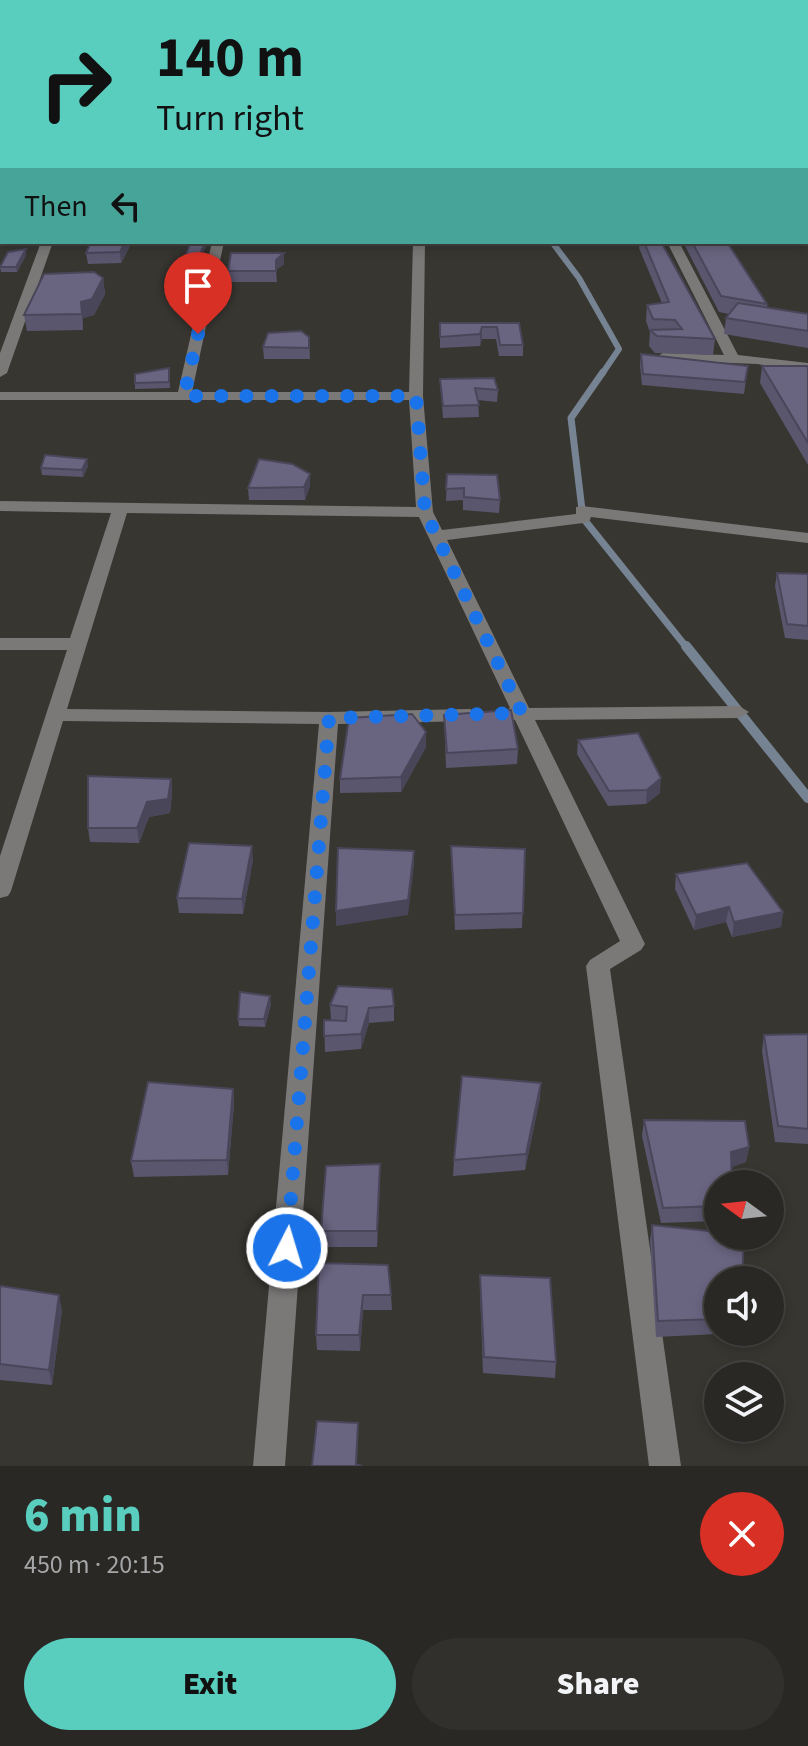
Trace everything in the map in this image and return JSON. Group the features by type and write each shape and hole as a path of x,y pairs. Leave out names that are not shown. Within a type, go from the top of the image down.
{"street":[{"path":"0,373 46,244"},
{"path":"184,396 218,244"},
{"path":"419,244 416,396 425,512 633,944 598,966 665,1466"},
{"path":"674,244 733,359"},
{"path":"663,357 733,359 808,367"},
{"path":"0,396 416,396"},
{"path":"0,506 425,512"},
{"path":"0,891 8,832 54,715 121,506"},
{"path":"436,536 582,515 808,538"},
{"path":"0,644 76,644"},
{"path":"54,715 329,718 739,712"},
{"path":"269,1466 329,718"}],"building":[{"path":"90,244 124,244 120,252 86,253"},
{"path":"190,244 204,244 199,257 185,257"},
{"path":"645,244 662,244 715,339 657,336 650,330 682,329 675,320 653,319 647,305 669,302"},
{"path":"693,244 728,244 767,304 721,296"},
{"path":"26,249 16,267 0,267 8,252"},
{"path":"231,253 284,253 276,260 276,271 228,271"},
{"path":"94,272 103,278 92,299 81,302 82,314 24,315 44,274"},
{"path":"738,303 808,314 808,331 726,318"},
{"path":"440,323 519,323 523,345 500,345 497,327 482,327 480,334 440,337"},
{"path":"301,331 309,337 309,348 263,347 268,333"},
{"path":"641,354 748,366 745,382 643,374"},
{"path":"762,366 807,366 808,443"},
{"path":"169,368 169,382 135,383 135,374"},
{"path":"494,378 498,390 475,388 479,405 443,406 440,379"},
{"path":"45,455 87,459 82,470 41,468"},
{"path":"259,459 292,464 310,474 304,487 248,488"},
{"path":"447,474 497,475 500,500 464,497 464,488 446,489"},
{"path":"777,573 808,574 808,626 787,624"},
{"path":"511,710 518,749 447,753 444,715"},
{"path":"412,714 426,732 401,777 340,779 349,718"},
{"path":"638,733 661,778 647,790 609,791 578,740"},
{"path":"88,776 171,779 168,799 147,802 137,828 88,828"},
{"path":"189,843 252,846 242,899 177,898"},
{"path":"451,846 525,849 523,913 455,915"},
{"path":"338,848 414,851 408,900 336,911"},
{"path":"747,863 783,912 734,922 729,907 696,915 676,874"},
{"path":"338,986 392,989 394,1006 369,1008 361,1034 324,1036 324,1020 346,1021 347,1007 330,1005"},
{"path":"240,992 270,996 264,1019 238,1019"},
{"path":"808,1034 808,1129 778,1126 764,1035"},
{"path":"462,1076 541,1083 526,1154 454,1160"},
{"path":"148,1082 233,1089 227,1160 131,1161"},
{"path":"644,1120 745,1121 749,1147 731,1152 732,1170 704,1170 704,1207 663,1208"},
{"path":"380,1164 377,1231 321,1231 326,1166"},
{"path":"652,1225 704,1231 704,1250 743,1250 743,1266 704,1266 704,1319 658,1321"},
{"path":"319,1263 388,1265 391,1295 363,1295 359,1335 316,1335"},
{"path":"480,1275 550,1278 556,1362 484,1357"},
{"path":"1,1286 59,1295 49,1370 0,1364"},
{"path":"317,1421 358,1423 356,1464 362,1466 312,1466"}],"waterway":[{"path":"554,244 579,278 619,349 602,374"},
{"path":"603,372 571,418 583,518 687,648"},
{"path":"686,646 808,798"}],"route":[{"path":"198,334 184,396 416,396 425,512 522,713 329,718 287,1248"}]}
